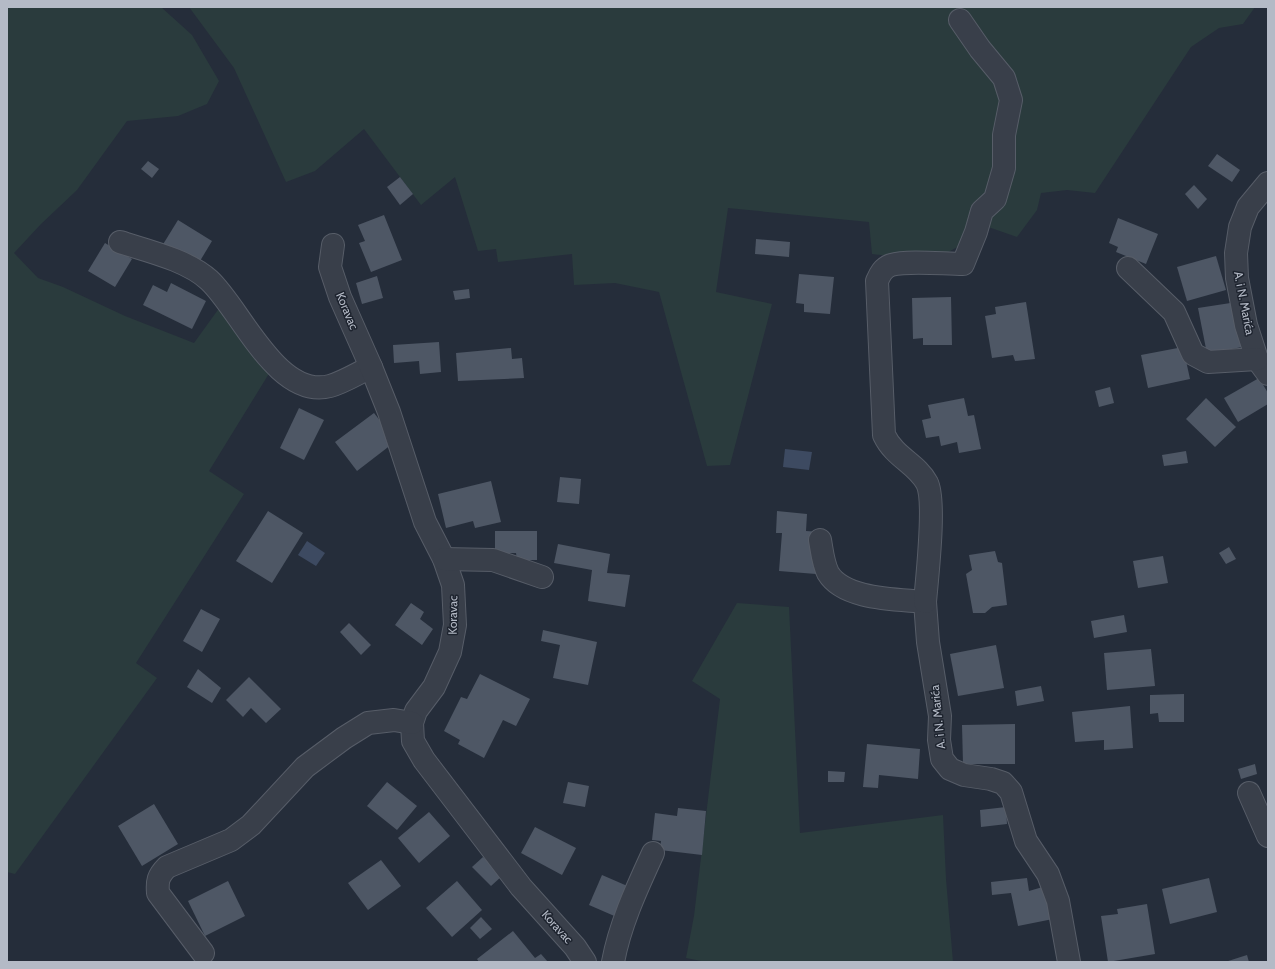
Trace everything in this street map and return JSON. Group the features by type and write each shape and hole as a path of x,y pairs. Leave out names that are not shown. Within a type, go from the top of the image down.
{"street":[{"name":"A. i N. Marića","path":"960,20 980,49 1004,78 1011,100 1004,135 1004,168 995,199 982,211 976,232 963,264 904,264 890,266 881,272 877,281 884,435 890,447 917,471 927,483 930,497 930,533 926,602 928,642 940,716 939,740 942,759 950,769 964,775 991,779 1003,783 1011,792 1026,842 1048,874 1058,901 1069,962"},
{"name":"A. i N. Marića","path":"1128,268 1174,312 1193,354 1208,362 1262,367 1246,325 1236,278 1236,253 1240,228 1248,207 1268,183"},
{"path":"120,242 160,255 192,269 210,280 260,348 273,362 300,382 314,387 330,386 372,367"},
{"name":"Koravac","path":"333,245 330,267 340,297 372,367 389,412 425,522 444,559 453,586 455,625 450,652 434,687 416,711 412,723 413,740 424,760 521,887 575,947 585,962"},
{"path":"820,540 823,560 828,573 838,584 853,592 891,599 926,602"},
{"path":"444,559 493,560 542,577"},
{"path":"203,953 158,893 157,882 160,874 167,867 231,840 251,826 305,767 362,726 368,723 394,720 412,723"},
{"path":"1249,793 1268,836"},
{"path":"612,962 616,942 631,902 653,853"}],"shaded area":[{"path":"7,7 161,7 192,35 219,81 207,104 178,116 127,121 77,190 41,224 14,253 38,278 63,287 125,316 194,343 225,300 273,367 209,471 244,494 136,663 157,678 15,874 7,872"},
{"path":"189,7 1255,7 1243,24 1219,28 1191,47 1095,193 1067,190 1041,193 1037,210 1017,237 971,221 961,245 932,261 872,254 869,222 728,208 716,292 772,304 730,465 707,466 659,292 615,283 574,285 572,254 498,262 496,249 478,251 455,177 421,205 364,129 315,171 286,182 234,68"},
{"path":"737,603 789,607 800,833 943,815 946,879 953,962 706,962 686,958 694,916 720,699 692,681"}],"water":[{"path":"785,449 812,452 809,470 783,467"},
{"path":"307,541 325,553 316,566 298,555"}],"building":[{"path":"1217,154 1240,170 1232,182 1208,166"},
{"path":"148,161 159,169 152,178 141,169"},
{"path":"400,177 413,194 400,205 387,187"},
{"path":"1194,185 1207,199 1198,209 1185,194"},
{"path":"384,215 402,260 371,272 359,243 365,241 358,225"},
{"path":"1118,218 1158,234 1146,264 1116,252 1118,247 1109,243"},
{"path":"178,220 212,241 197,266 162,246"},
{"path":"756,239 790,242 789,257 755,254"},
{"path":"105,243 132,259 115,287 88,271"},
{"path":"1216,256 1226,290 1187,301 1177,267"},
{"path":"799,274 834,277 830,314 804,312 804,304 796,303"},
{"path":"377,276 383,298 362,304 356,283"},
{"path":"171,283 206,301 192,329 143,305 153,285 167,292"},
{"path":"469,289 470,298 455,300 453,291"},
{"path":"951,297 952,345 923,345 923,338 913,339 912,298"},
{"path":"1026,302 1035,359 1015,361 1013,355 992,358 985,316 996,314 995,307"},
{"path":"1237,302 1242,347 1207,354 1198,308"},
{"path":"439,342 441,372 420,374 419,361 394,363 393,345"},
{"path":"1183,347 1190,379 1148,388 1141,355"},
{"path":"511,348 512,359 522,358 524,378 458,381 456,353"},
{"path":"1259,378 1268,393 1268,404 1238,422 1224,398"},
{"path":"1110,387 1114,403 1099,407 1095,391"},
{"path":"964,398 968,416 974,415 981,449 959,453 957,442 941,446 939,436 926,438 922,420 931,418 928,405"},
{"path":"1206,398 1236,427 1215,447 1186,419"},
{"path":"299,408 324,420 304,460 280,448"},
{"path":"374,413 396,441 357,471 335,442"},
{"path":"1186,451 1188,463 1164,466 1162,455"},
{"path":"560,477 581,479 579,504 557,502"},
{"path":"491,481 501,522 475,528 473,521 446,528 438,494"},
{"path":"268,511 303,533 272,583 236,561"},
{"path":"777,511 807,514 806,531 820,532 816,574 779,571 782,533 776,533"},
{"path":"495,531 537,531 537,560 517,560 516,553 495,553"},
{"path":"558,544 610,554 607,573 630,575 625,607 588,601 592,570 554,563"},
{"path":"1229,547 1236,559 1226,564 1219,553"},
{"path":"995,551 998,562 1002,563 1007,605 992,607 985,613 973,613 966,574 972,570 969,555"},
{"path":"1163,556 1168,583 1138,588 1133,561"},
{"path":"411,603 424,612 420,619 433,629 422,645 395,625"},
{"path":"201,609 220,619 202,652 183,641"},
{"path":"1124,615 1127,632 1094,638 1091,621"},
{"path":"349,623 371,645 361,655 340,632"},
{"path":"543,630 597,642 588,685 553,678 560,645 541,641"},
{"path":"996,645 1004,688 958,696 950,654"},
{"path":"1151,649 1155,686 1107,690 1104,653"},
{"path":"198,669 221,688 212,703 187,687"},
{"path":"480,674 530,699 516,726 503,720 484,758 458,744 460,740 444,731 461,697 467,699"},
{"path":"249,677 281,709 266,723 251,708 243,717 226,700"},
{"path":"1041,686 1044,701 1017,706 1015,691"},
{"path":"1184,694 1184,722 1159,722 1158,713 1150,714 1150,695"},
{"path":"1130,706 1133,748 1104,750 1104,740 1075,742 1072,712"},
{"path":"1015,724 1015,764 963,764 962,725"},
{"path":"867,744 920,749 918,779 879,775 878,788 863,787"},
{"path":"1255,764 1257,774 1241,779 1238,769"},
{"path":"828,771 845,772 844,782 828,782"},
{"path":"387,782 417,806 397,830 367,806"},
{"path":"568,782 589,786 585,807 563,803"},
{"path":"154,804 178,844 142,866 118,826"},
{"path":"1006,807 1007,824 981,827 980,810"},
{"path":"678,808 706,811 702,855 660,850 661,841 652,840 655,813 677,816"},
{"path":"429,812 450,836 419,863 398,838"},
{"path":"535,827 576,848 562,875 521,853"},
{"path":"483,857 502,876 491,886 472,867"},
{"path":"381,860 401,886 368,910 348,883"},
{"path":"602,875 632,888 619,918 589,905"},
{"path":"1027,878 1029,891 1046,886 1053,919 1018,926 1011,893 992,895 991,882"},
{"path":"1209,878 1217,912 1170,924 1162,889"},
{"path":"228,881 245,916 205,936 188,901"},
{"path":"457,881 482,910 452,937 426,908"},
{"path":"1147,904 1155,954 1108,962 1101,916 1118,914 1117,909"},
{"path":"481,917 492,929 480,939 470,928"},
{"path":"513,931 535,958 541,954 548,962 479,962 477,959"},
{"path":"1247,955 1249,962 1225,962"}]}
